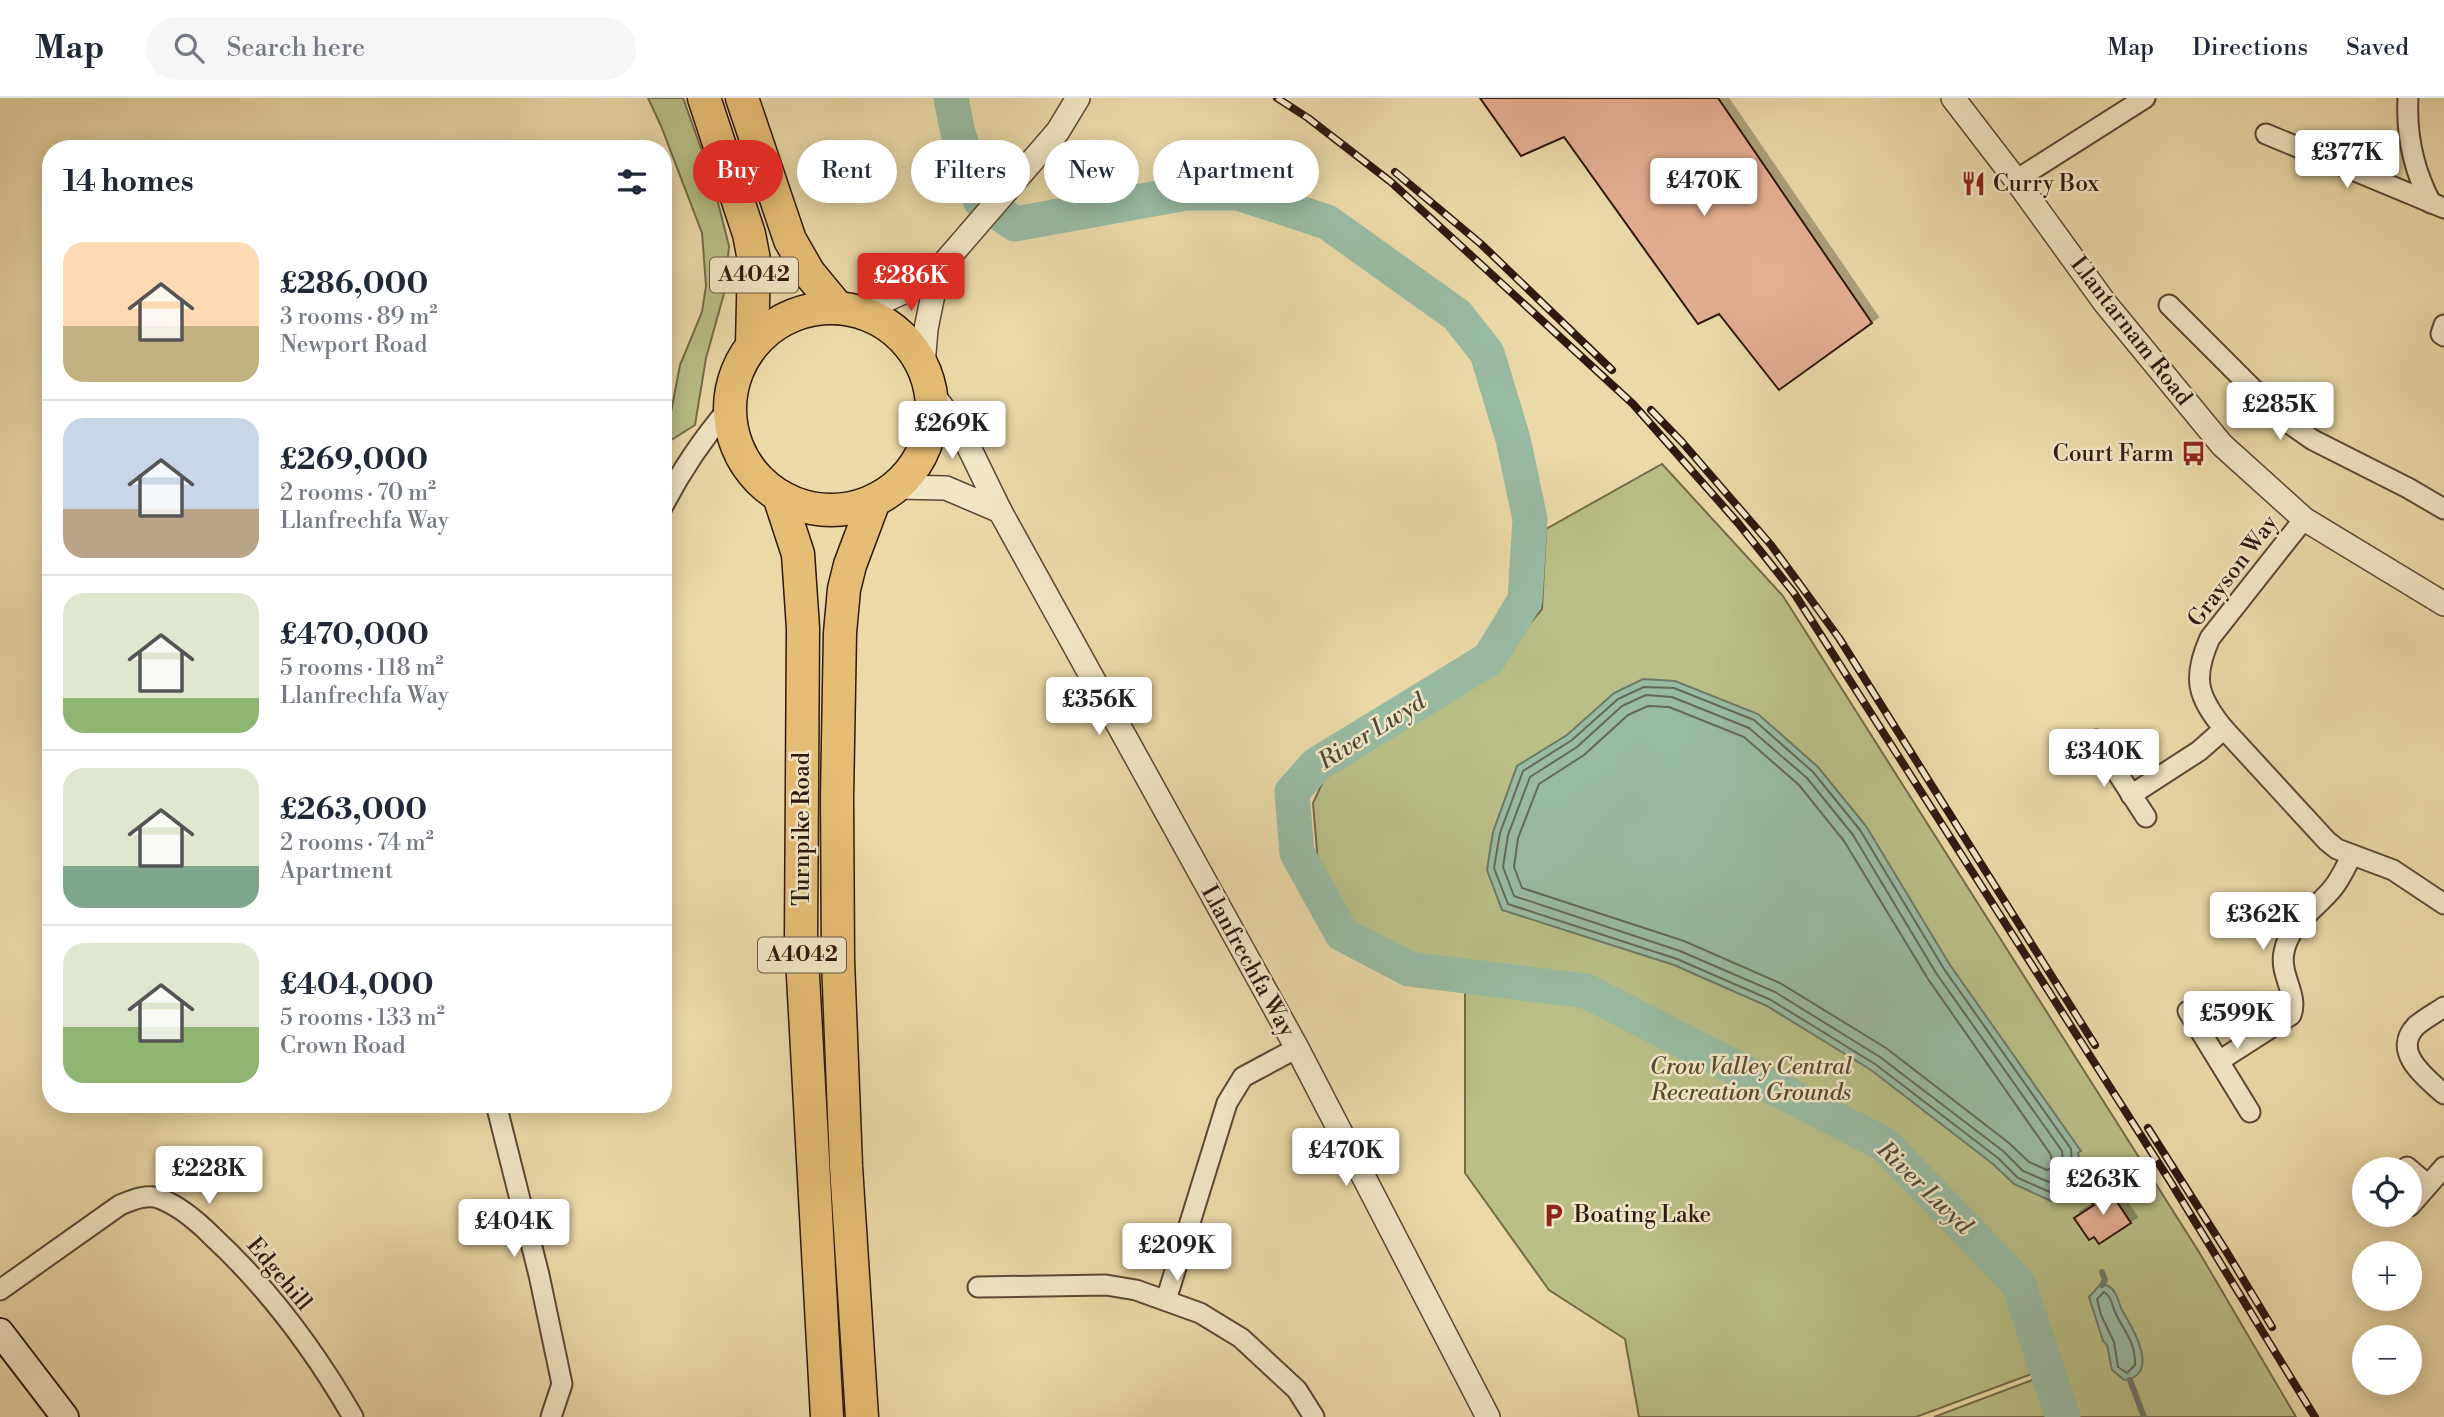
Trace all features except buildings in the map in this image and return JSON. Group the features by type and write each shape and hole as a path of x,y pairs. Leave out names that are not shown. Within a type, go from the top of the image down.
{"highway":[{"name":"A4042","path":"704,98 750,234 754,260 752,345"},
{"name":"A4042","path":"742,98 790,240 809,273 849,310"},
{"path":"814,309 849,310 880,320 897,332 912,347 927,379 933,414 926,445 911,472 885,494 850,508 826,510 802,506 779,496 758,480 742,458 732,434 729,408 736,374 752,345 769,328 790,316 814,309"},
{"name":"Turnpike Road","path":"862,1417 846,1166 838,960 840,633 844,589 850,565 885,494"},
{"name":"Turnpike Road","path":"779,496 798,554 803,628 801,940 827,1417"}],"main road":[{"path":"0,1332 65,1417"}],"street":[{"path":"849,310 911,289 938,270 1058,131 1078,98"},
{"name":"Llantarnam Road","path":"1953,98 2105,303 2222,445 2304,519 2444,604"},
{"path":"2016,180 2145,98"},
{"path":"2409,98 2409,141 2421,185 2438,206"},
{"path":"2266,134 2438,206"},
{"path":"927,379 926,330 938,270"},
{"path":"2169,305 2283,419 2313,440 2444,509"},
{"path":"2444,325 2441,334 2444,336"},
{"name":"Llanfrechfa Way","path":"927,379 962,433 1000,511 1297,1048 1488,1417"},
{"path":"672,489 713,426 729,408"},
{"path":"885,494 946,488 1000,511"},
{"name":"Grayson Way","path":"2304,519 2210,638 2200,660 2200,694 2209,711 2224,729 2327,841 2337,849 2393,870 2444,904"},
{"path":"2131,794 2190,757 2224,729"},
{"path":"2096,740 2146,817"},
{"path":"2219,1061 2291,1015 2294,1003 2283,972 2286,943 2297,924 2334,887 2352,855"},
{"path":"2444,1007 2415,1028 2410,1035 2408,1046 2413,1063 2444,1094"},
{"path":"2189,1011 2250,1112"},
{"path":"1166,1300 1227,1103 1243,1077 1297,1048"},
{"path":"498,1113 539,1275 562,1384 551,1417"},
{"path":"2422,1192 2444,1167"},
{"path":"2422,1180 2428,1185"},
{"name":"Edgehill","path":"0,1290 120,1205 135,1199 158,1197 188,1213 245,1267 327,1373 353,1417"},
{"path":"978,1287 1106,1284 1136,1290 1200,1313 1241,1338 1297,1390 1314,1417"}],"green space":[{"path":"648,98 683,98 698,140 693,140 693,203 718,203 729,246 725,290 706,358 695,425 672,440 672,407 680,365 702,312 706,286 702,233 672,155 672,140 666,140"},
{"name":"Crow Valley Central Recreation Grounds","path":"1662,464 1783,596 2199,1252 2296,1417 2076,1417 2056,1365 1916,1417 1639,1417 1625,1339 1549,1290 1465,1173 1465,969 1405,960 1350,931 1318,863 1313,803 1329,769 1483,680 1542,609 1546,529"},
{"path":"2035,1379 2046,1417 1934,1417"}],"water":[{"path":"1643,679 1675,681 1758,714 1818,767 1866,826 1950,965 2081,1151 2078,1153 2083,1179 2051,1201 2014,1184 1993,1164 1871,1070 1767,1006 1674,965 1502,910 1487,870 1493,832 1517,766 1567,735 1614,693"},
{"path":"2106,1285 2115,1293 2141,1350 2141,1370 2135,1377 2124,1380 2112,1370 2107,1345 2103,1341 2089,1297 2099,1286"}],"waterway":[{"name":"River Lwyd","path":"951,98 958,133 980,200 1015,224 1186,193 1238,193 1327,222 1457,315 1487,353 1513,439 1530,519 1525,600 1489,659 1316,765 1292,792 1297,853 1342,934 1409,969 1586,991 1884,1144 2018,1283 2063,1417"},
{"path":"2102,1272 2105,1280 2102,1285"},
{"path":"2130,1380 2144,1417"}],"railway":[{"path":"1277,98 1308,118 1391,182 1633,404 1738,523 1794,593 2170,1181 2315,1417"},
{"path":"1395,172 1481,244 1612,370"},
{"path":"1651,410 1771,545 1839,638 2095,1045"},
{"path":"2148,1128 2272,1327"}],"place":[{"name":"Curry Box","path":"1973,184"},
{"name":"Court Farm","path":"2194,454"},
{"name":"Boating Lake","path":"1554,1215"}]}
